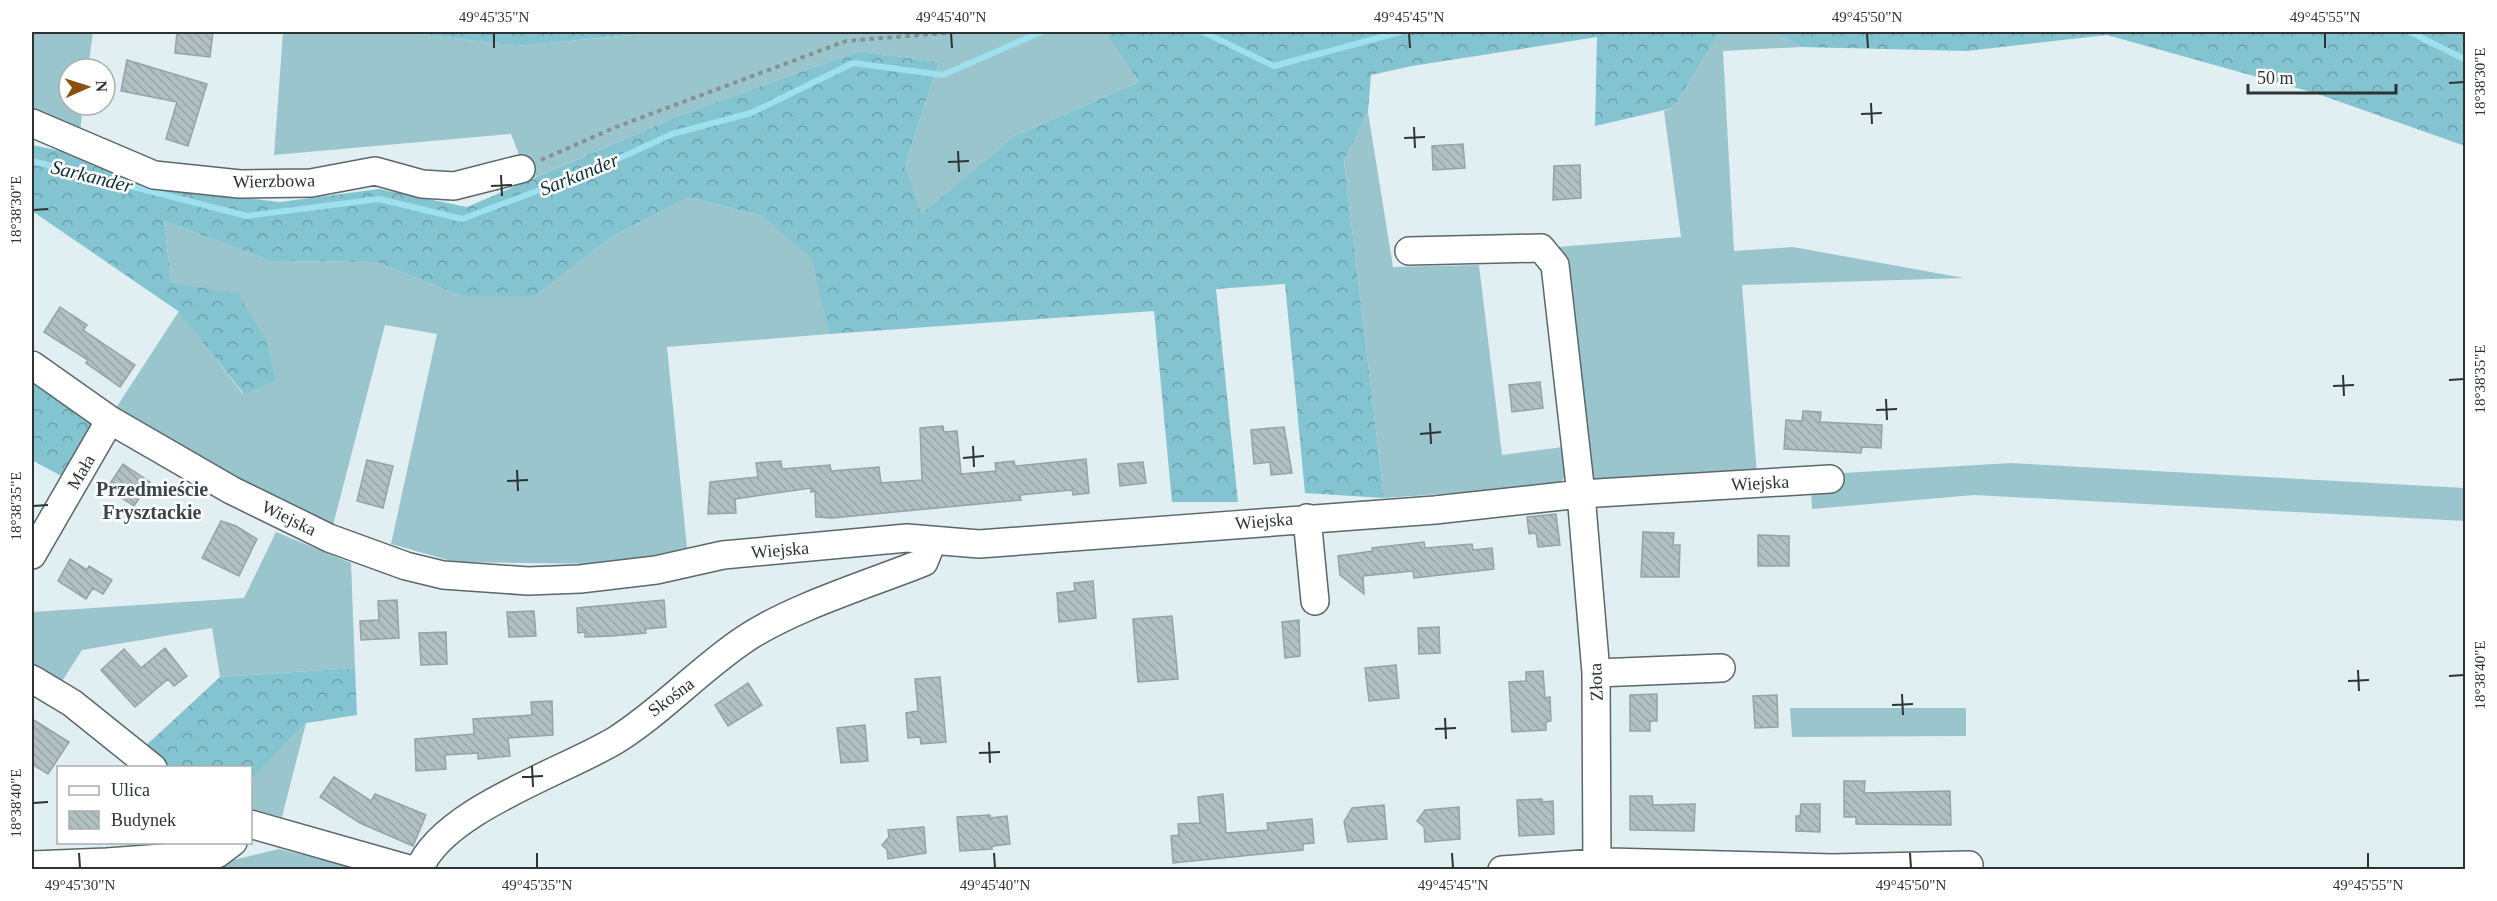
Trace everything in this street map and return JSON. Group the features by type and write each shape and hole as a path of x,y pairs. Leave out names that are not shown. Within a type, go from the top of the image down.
{"street":[{"name":"Wierzbowa","path":"32,123 154,175 240,184 311,183 375,171 422,184 454,186 521,169"},
{"path":"1409,251 1541,248 1555,265 1581,494"},
{"name":"Wiejska","path":"32,365 110,420 231,490 329,538 406,566 443,575 483,579 580,579 656,570 723,555 907,538 932,542 979,544 1435,510 1581,494 1830,479"},
{"name":"Mała","path":"32,555 110,420"},
{"name":"Złota","path":"1581,494 1596,673 1597,867"},
{"path":"1307,518 1315,601"},
{"name":"Skośna","path":"419,870 424,857 436,841 483,808 617,739 746,639 805,609 924,562 932,542"},
{"path":"1596,673 1721,668"},
{"path":"32,679 72,703 151,766"},
{"path":"252,825 412,870"},
{"path":"32,865 107,866 217,854 232,844"},
{"path":"1502,870 1597,867 1832,868 1968,865"}],"path":[{"path":"521,169 616,127 846,41 957,32"}],"shaded area":[{"path":"32,32 93,32 90,57 57,57 57,117 82,117 80,132 32,112"},
{"path":"283,32 405,32 516,46 663,32 1104,32 1139,82 1014,136 920,215 905,166 939,62 859,51 678,116 529,180 511,134 274,155"},
{"path":"1777,32 1801,47 1723,51 1734,251 1793,247 1964,278 1742,285 1757,475 1589,488 1557,247 1681,237 1664,111 1673,108 1719,34"},
{"path":"1368,112 1393,267 1479,265 1502,455 1563,447 1567,476 1555,486 1384,498 1344,161"},
{"path":"689,197 762,216 813,259 829,334 667,347 687,548 612,564 455,562 391,544 437,334 385,325 332,529 237,486 114,411 179,311 243,394 238,295 171,282 164,221 271,261 376,262 462,296 535,296 613,236"},
{"path":"2011,463 2465,488 2465,521 1974,495 1812,509 1810,475"},
{"path":"276,532 351,563 355,668 220,677 212,628 82,650 59,686 32,672 32,612 244,598"},
{"path":"1790,708 1966,708 1966,736 1792,737"},
{"path":"306,723 282,817 252,809 253,776"},
{"path":"279,849 363,869 205,870 204,867"}],"green space":[{"path":"405,32 662,32 516,46"},
{"path":"1104,32 1729,32 1719,34 1673,108 1595,126 1597,37 1412,66 1371,75 1368,112 1344,161 1384,498 1305,493 1285,284 1216,289 1238,502 1172,502 1154,311 829,334 812,259 762,216 689,197 613,236 535,296 462,296 376,262 271,261 164,221 171,282 238,294 265,338 276,380 244,394 178,311 32,211 32,145 61,151 175,190 280,202 379,189 467,207 678,116 859,51 939,62 905,166 921,214 1014,136 1139,82"},
{"path":"1777,32 2465,32 2465,146 2315,93 2107,35 1967,51 1801,47"},
{"path":"32,379 96,423 65,478 32,460"},
{"path":"355,668 357,715 306,723 252,778 252,766 164,766 140,751 220,677"}],"building":[{"path":"177,32 213,32 210,57 175,53"},
{"path":"127,60 207,84 188,146 166,139 177,102 121,91"},
{"path":"1463,144 1465,168 1433,170 1432,146"},
{"path":"1580,165 1581,198 1553,200 1554,166"},
{"path":"60,307 87,325 83,330 135,365 120,387 86,363 88,360 44,332"},
{"path":"1540,382 1543,408 1512,412 1509,385"},
{"path":"1803,411 1821,412 1820,422 1882,425 1881,448 1862,447 1861,453 1784,449 1786,420 1802,421"},
{"path":"943,426 944,432 957,431 961,474 996,471 995,463 1014,461 1015,466 1086,459 1089,493 1073,495 1072,490 1020,495 1021,500 832,518 816,517 815,491 811,492 811,488 735,499 736,513 708,514 710,482 758,477 756,463 781,461 782,469 830,465 831,471 879,467 881,483 922,480 920,428"},
{"path":"1284,427 1292,473 1271,475 1270,462 1254,464 1251,430"},
{"path":"367,460 393,466 383,508 357,501"},
{"path":"1143,462 1146,483 1120,486 1118,464"},
{"path":"123,464 150,482 134,506 107,488"},
{"path":"1556,514 1560,545 1538,547 1536,533 1529,534 1527,517"},
{"path":"221,521 236,526 257,539 239,576 202,558"},
{"path":"1643,532 1674,533 1673,545 1680,545 1679,577 1641,577"},
{"path":"1758,535 1789,536 1789,566 1758,566"},
{"path":"1424,542 1425,548 1472,544 1473,550 1492,548 1494,569 1414,578 1413,571 1363,576 1364,594 1340,575 1338,556 1373,551 1372,548"},
{"path":"70,559 87,570 89,566 112,580 103,594 93,588 86,599 58,581"},
{"path":"1093,581 1096,618 1059,622 1057,593 1075,591 1074,583"},
{"path":"397,600 399,638 361,640 360,621 379,620 378,601"},
{"path":"664,600 666,627 645,629 646,633 612,636 585,637 585,632 578,633 577,608"},
{"path":"534,611 536,636 509,637 507,612"},
{"path":"1172,616 1178,679 1138,682 1133,619"},
{"path":"1299,620 1300,656 1285,658 1282,622"},
{"path":"1439,627 1440,653 1419,654 1418,628"},
{"path":"446,632 447,664 421,665 419,633"},
{"path":"165,648 187,676 174,686 168,679 135,707 101,670 124,649 141,668"},
{"path":"1396,665 1399,698 1369,701 1365,668"},
{"path":"1543,671 1545,698 1550,697 1551,721 1546,722 1546,730 1512,732 1509,682 1526,681 1526,672"},
{"path":"940,677 946,742 921,744 920,737 908,738 906,713 918,711 915,679"},
{"path":"748,683 762,705 728,726 715,705"},
{"path":"1657,694 1657,721 1650,721 1650,731 1630,731 1630,695"},
{"path":"1777,695 1778,727 1755,728 1753,696"},
{"path":"552,701 553,735 508,738 510,756 478,759 478,753 445,755 446,769 416,771 415,739 474,734 473,719 532,715 531,702"},
{"path":"32,719 69,742 48,774 32,764"},
{"path":"865,725 868,761 841,763 837,728"},
{"path":"334,777 371,801 375,794 426,815 413,846 360,823 320,797"},
{"path":"1844,781 1865,781 1864,793 1950,791 1951,825 1856,824 1856,817 1844,817"},
{"path":"1223,794 1226,833 1268,830 1267,823 1312,819 1314,843 1303,844 1303,850 1173,863 1171,836 1179,835 1178,824 1200,823 1198,797"},
{"path":"1630,796 1652,796 1653,805 1695,804 1694,831 1630,830"},
{"path":"1542,799 1542,802 1553,801 1554,834 1519,836 1517,800"},
{"path":"1801,804 1820,804 1820,832 1796,831 1796,816 1800,816"},
{"path":"1384,805 1387,839 1348,842 1344,822 1352,808"},
{"path":"1459,807 1460,839 1425,842 1424,827 1417,821 1425,810"},
{"path":"990,815 990,818 1007,816 1010,844 992,846 992,849 960,851 957,817"},
{"path":"924,827 926,853 888,859 887,850 882,845 889,837 888,830"}],"waterway":[{"name":"Sarkander","path":"32,161 247,216 379,199 462,219 596,169 672,134 751,113 853,63 943,75 1041,32"},
{"name":"Sarkander","path":"1203,32 1274,66 1400,32"},
{"name":"Sarkander","path":"2410,32 2466,60"}],"district":[{"name":"Przedmieście Frysztackie","path":"152,500"}]}
